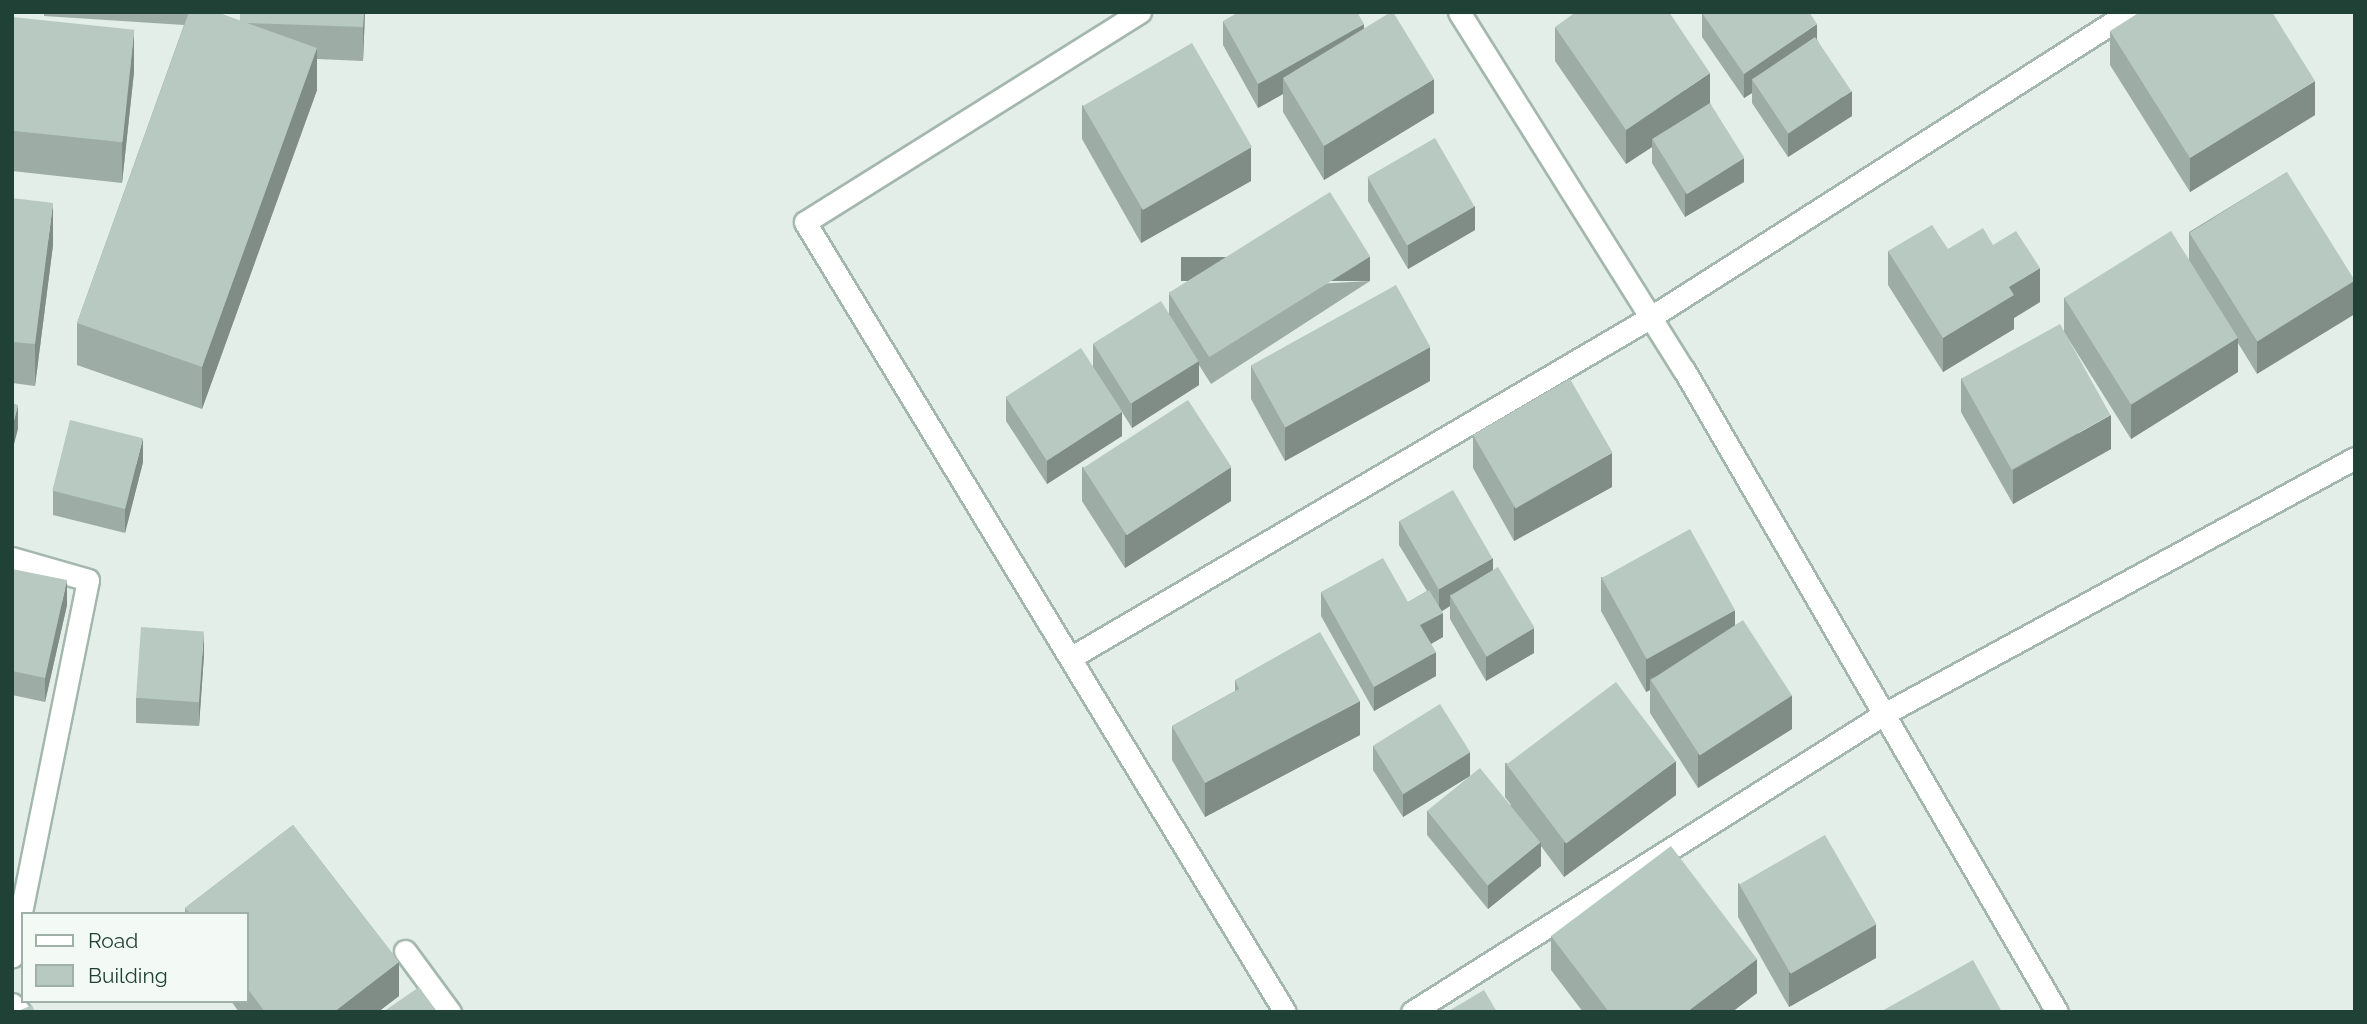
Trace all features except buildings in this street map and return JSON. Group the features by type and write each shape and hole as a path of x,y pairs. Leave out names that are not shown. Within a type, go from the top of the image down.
{"street":[{"path":"1140,12 805,222 1285,1012"},
{"path":"1459,12 1651,317 2057,1012"},
{"path":"1070,659 1651,317 2129,12"},
{"path":"1412,1012 1884,714 2355,458"},
{"path":"12,558 88,580 12,956"},
{"path":"405,951 450,1012"},
{"path":"12,1004 20,1012"}]}
